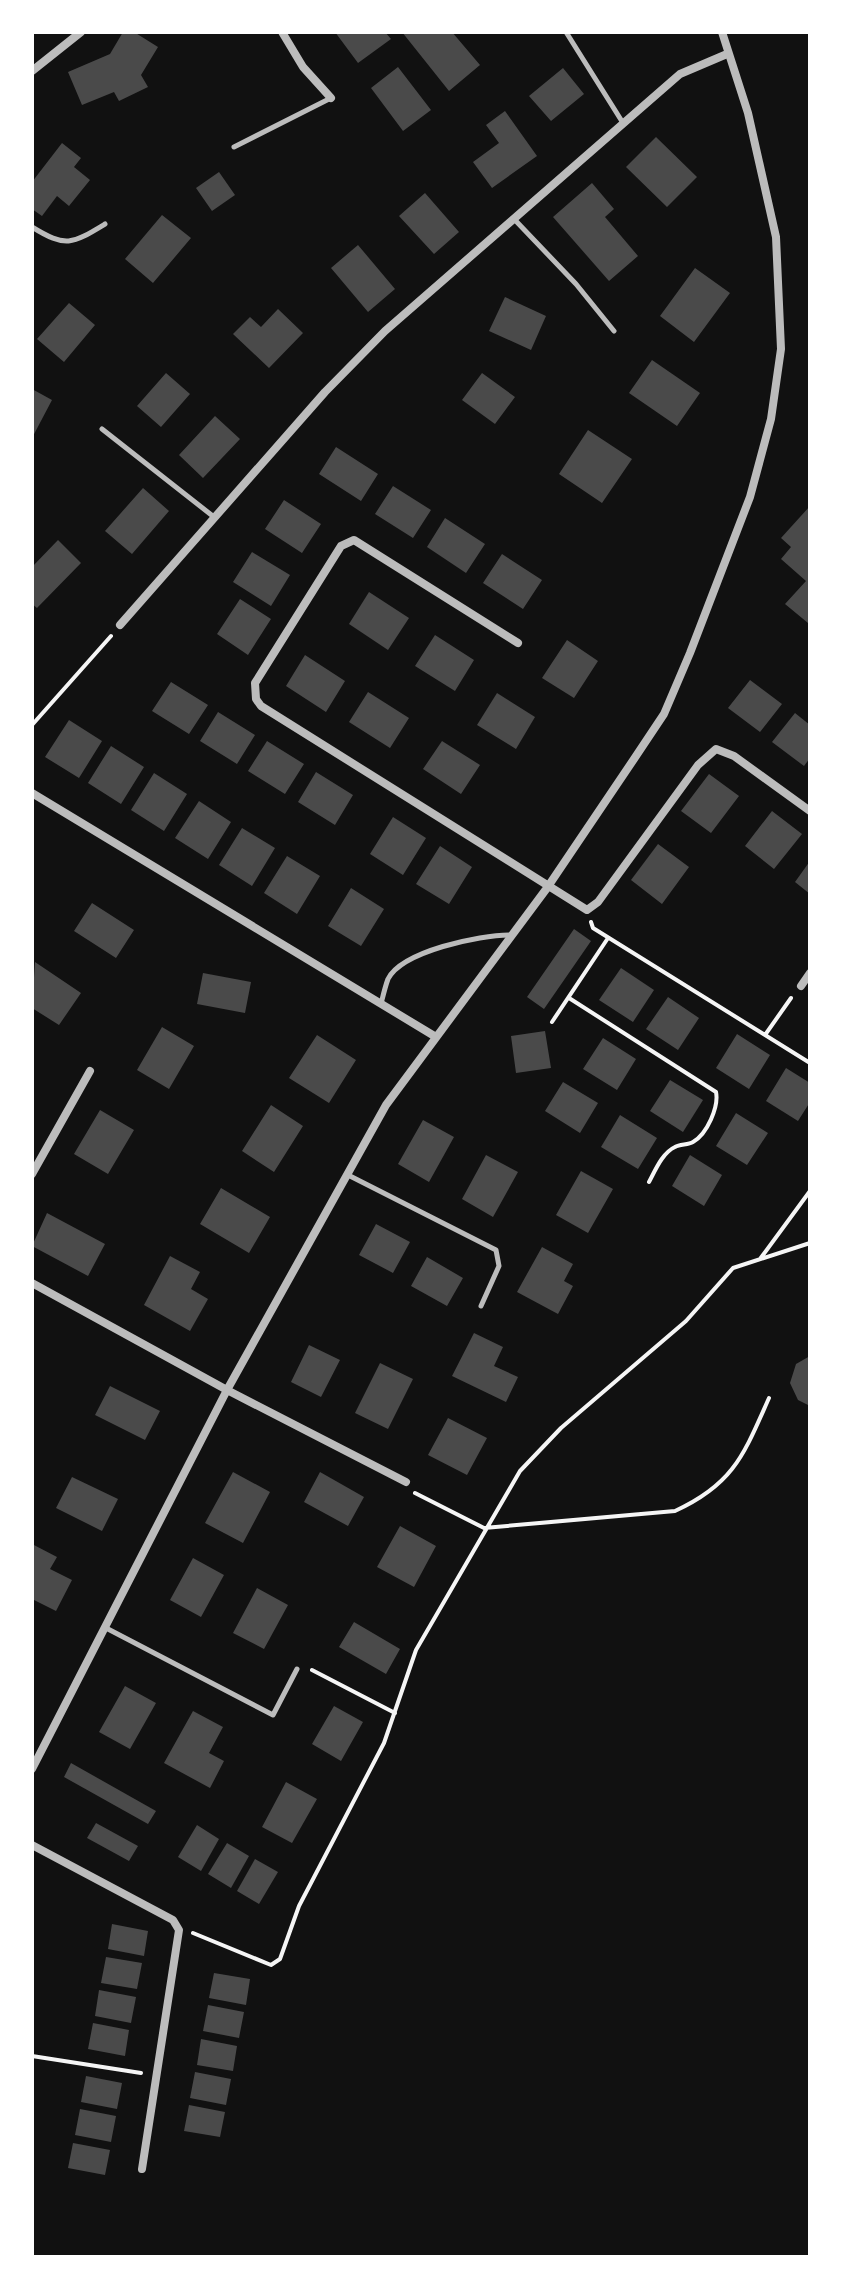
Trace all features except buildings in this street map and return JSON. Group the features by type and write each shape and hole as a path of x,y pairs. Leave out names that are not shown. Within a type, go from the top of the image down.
{"street":[{"path":"32,71 81,32"},
{"path":"282,32 303,67 331,98"},
{"path":"32,1769 227,1390 386,1105 509,935 547,888 664,714 728,556 771,419 781,349 776,237 758,151 722,32"},
{"path":"120,625 325,392 385,331 680,74 727,54"},
{"path":"518,643 354,540 341,546 255,683 255,691 261,706 547,888 587,910 598,902 698,765 716,749 734,756 810,811"},
{"path":"32,793 436,1037"},
{"path":"801,986 810,973"},
{"path":"32,1174 90,1071"},
{"path":"32,1283 227,1390 406,1482"},
{"path":"32,1845 173,1920 179,1930 159,2075 142,2169"}],"lane":[{"path":"566,32 623,124"},
{"path":"234,147 331,98"},
{"path":"514,219 576,284 614,331"},
{"path":"32,227 63,243 79,240 105,224"},
{"path":"102,429 215,517"},
{"path":"381,1004 389,977 409,958 489,935 509,935"},
{"path":"348,1175 496,1250 499,1266 481,1306"},
{"path":"106,1628 273,1715 297,1669"}],"path":[{"path":"32,725 120,625"},
{"path":"587,910 593,928 810,1063"},
{"path":"552,1022 609,938"},
{"path":"765,1035 801,986"},
{"path":"569,998 716,1092 718,1102 701,1135 694,1141 675,1146 664,1156 649,1182"},
{"path":"759,1261 810,1191"},
{"path":"179,1930 204,1934 271,1965 280,1959 299,1906 384,1743 416,1650 484,1528 520,1471 561,1428 686,1321 733,1268 810,1243"},
{"path":"406,1482 416,1494 484,1528 675,1511 727,1479 769,1398"},
{"path":"297,1669 311,1669 395,1713"},
{"path":"32,2056 159,2075"}]}
